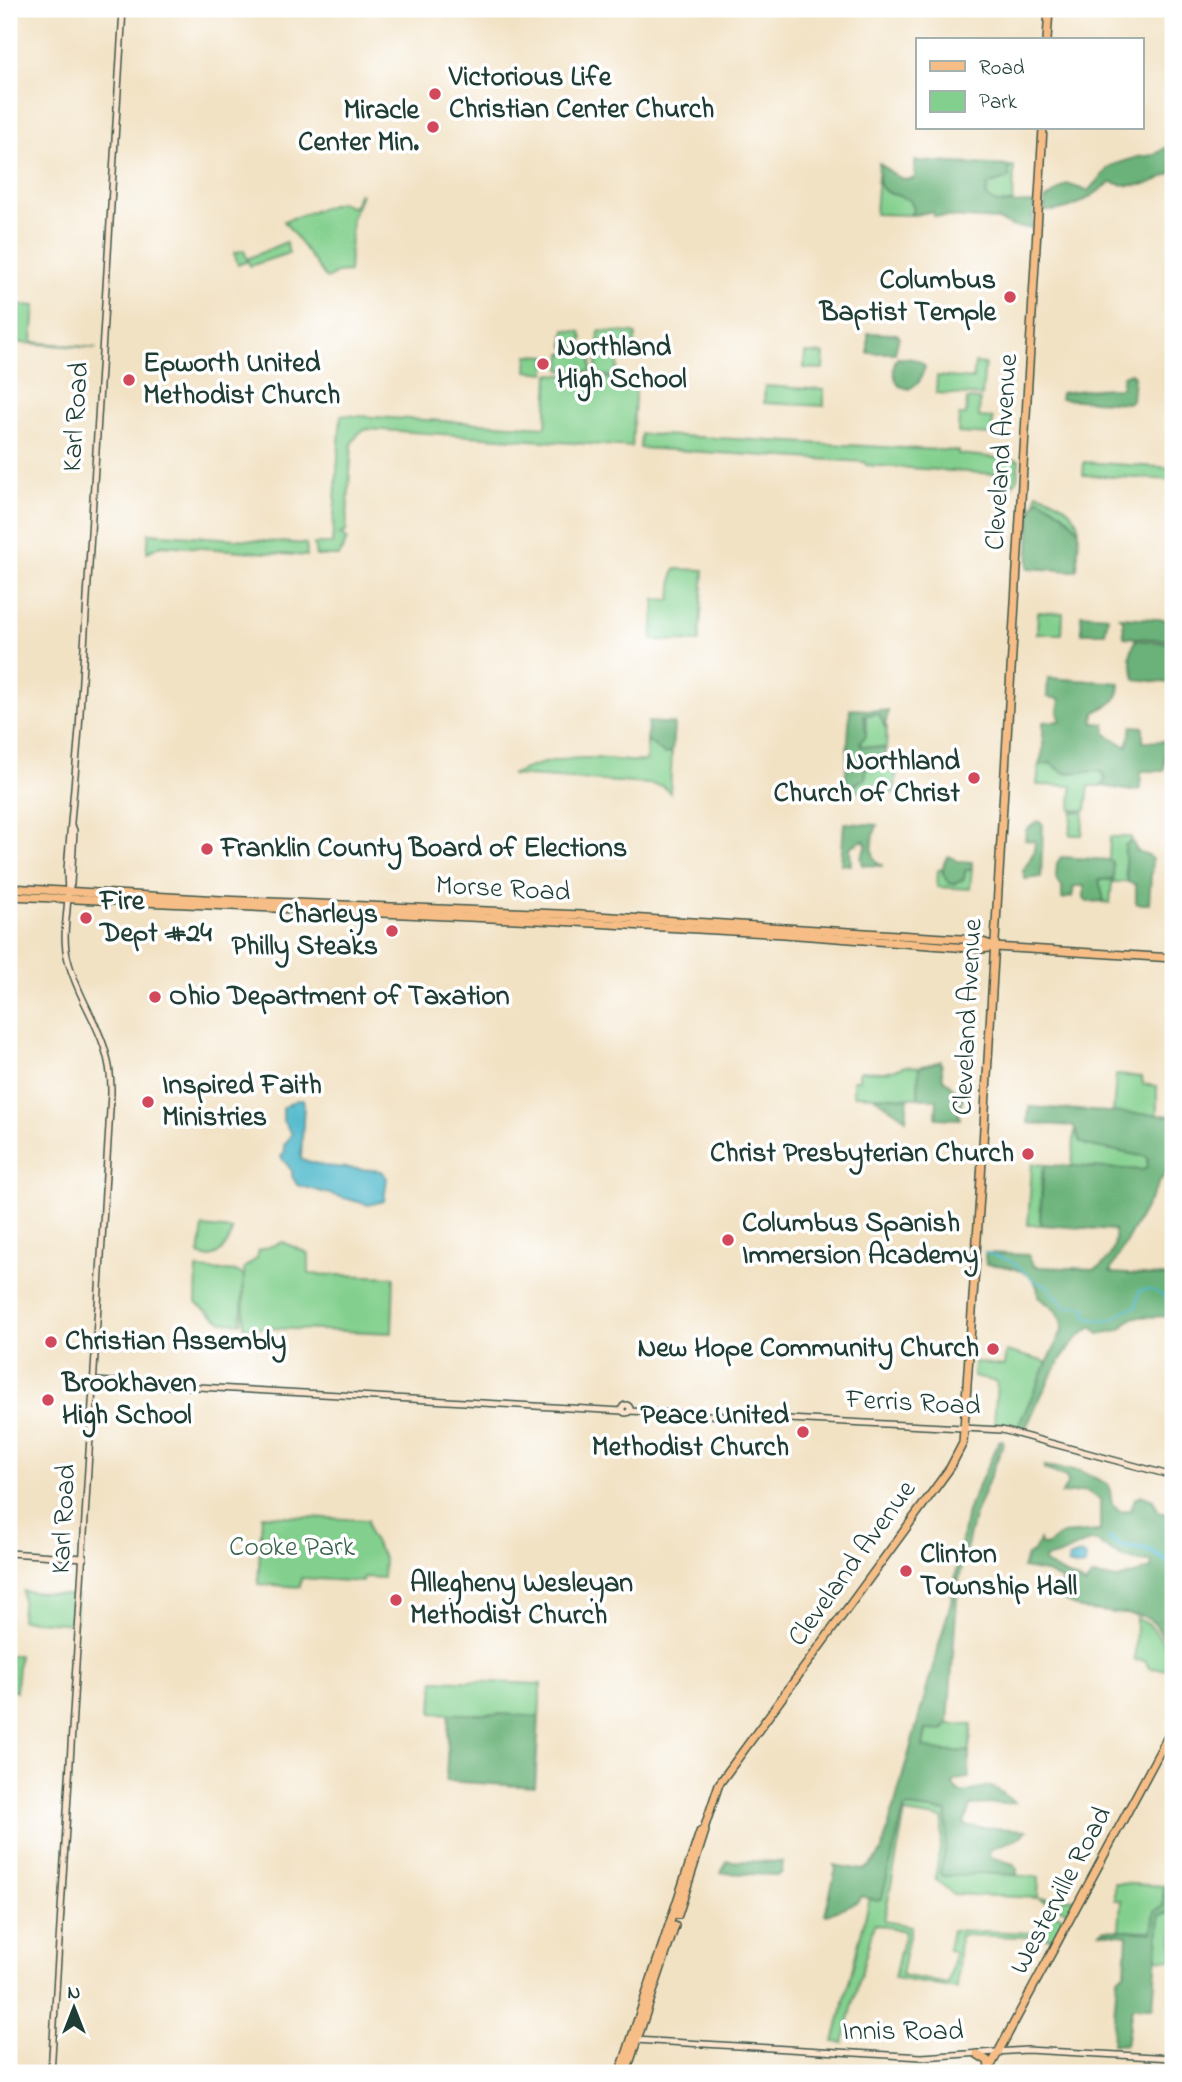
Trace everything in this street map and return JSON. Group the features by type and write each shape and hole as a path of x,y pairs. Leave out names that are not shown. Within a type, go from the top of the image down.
{"main road":[{"name":"Karl Road","path":"51,2073 84,1558 111,1070 99,1031 68,962 65,940 67,869 72,827 123,9"},
{"path":"1047,38 1049,9"},
{"name":"Cleveland Avenue","path":"620,2073 656,1984 704,1829 725,1774 961,1450 965,1428 995,947 1043,130"},
{"name":"Morse Road","path":"9,888 68,896 844,938 909,936 982,941 995,947"},
{"name":"Morse Road","path":"9,896 220,900 558,914 873,936 982,949 995,947 1173,958"},
{"path":"524,919 558,914"},
{"name":"Ferris Road","path":"94,1381 965,1428 1018,1433 1173,1476"},
{"path":"9,1553 84,1558"},
{"name":"Westerville Road","path":"988,2071 1173,1727"},
{"name":"Cleveland Avenue","path":"626,2073 655,1970 700,1830 704,1829"},
{"path":"696,1843 698,1853"},
{"path":"671,1923 671,1937"},
{"path":"655,1970 656,1984"},
{"name":"Innis Road","path":"635,2040 922,2057 1027,2050 1173,2058"},
{"path":"977,2054 988,2061 988,2071"}],"green space":[{"path":"1173,143 1173,172 1151,183 1136,185 1111,182 1073,206 1045,211 1045,200 1067,184 1088,191 1110,166 1137,157 1154,155"},
{"path":"915,161 1009,166 1009,178 988,185 986,195 995,202 1032,203 1032,228 1014,227 998,220 934,216 933,212 910,215 914,209 911,201 882,188 879,163 896,176 910,179 915,178"},
{"path":"1009,166 1014,166 1013,202 1001,204 991,201 986,195 988,185 1010,169"},
{"path":"878,174 886,192 911,201 914,209 910,215 875,214"},
{"path":"359,193 361,194 352,218 349,272 337,273 327,279 284,221 340,202 353,208"},
{"path":"286,242 289,253 250,266 248,261 238,265 234,253 244,250 247,259"},
{"path":"9,251 14,251 10,304 35,306 32,342 97,348 9,342"},
{"path":"565,330 581,332 583,339 579,347 564,347"},
{"path":"599,331 636,335 634,347 631,349 619,345 617,376 596,375"},
{"path":"868,333 897,334 899,336 895,353 868,353"},
{"path":"562,353 592,355 591,372 561,370"},
{"path":"805,353 824,354 823,369 804,368"},
{"path":"528,355 547,356 546,373 527,371"},
{"path":"897,358 916,360 925,367 919,382 909,389 899,386 896,379 894,368"},
{"path":"975,363 985,364 982,396 936,393 937,376 973,379"},
{"path":"1131,373 1134,376 1132,400 1128,403 1060,399 1061,393 1121,388 1123,376"},
{"path":"549,374 636,380 632,447 367,429 359,433 352,443 346,532 340,534 347,540 339,556 316,556 314,544 332,544 341,415 546,427"},
{"path":"765,386 824,390 824,406 764,403"},
{"path":"967,399 980,400 979,417 993,418 992,435 958,433 959,415 966,415"},
{"path":"641,434 958,451 958,454 1019,460 1017,480 1012,485 996,484 996,474 866,465 865,462 640,448"},
{"path":"1084,462 1173,468 1173,480 1083,475"},
{"path":"1037,493 1065,506 1075,518 1079,532 1040,499 1036,500"},
{"path":"1040,499 1062,513 1079,532 1077,569 1074,571 1028,568 1031,512"},
{"path":"149,533 306,544 307,556 162,545 147,552"},
{"path":"675,569 704,570 699,642 652,640 655,599 671,600"},
{"path":"1038,612 1063,613 1062,634 1037,634"},
{"path":"1081,614 1108,616 1105,633 1082,633"},
{"path":"1120,617 1173,620 1173,637 1168,640 1124,637 1123,619"},
{"path":"1135,640 1172,643 1168,683 1135,679 1130,656"},
{"path":"1048,678 1120,683 1116,699 1095,712 1094,723 1105,724 1106,734 1127,747 1132,726 1143,727 1143,742 1164,741 1164,771 1141,771 1140,789 1132,791 1103,786 1106,778 1101,771 1065,773 1050,763 1039,765 1043,751 1043,722 1061,721 1058,713 1060,699 1047,697"},
{"path":"850,709 888,711 885,727 879,714 864,715 866,736 860,742 861,746 885,748 885,757 867,760 865,779 855,783 850,790 845,790"},
{"path":"878,713 882,717 884,726 887,727 886,749 861,746 860,742 866,736 866,714"},
{"path":"648,722 674,724 672,752 664,754 647,740"},
{"path":"647,740 666,754 672,752 670,793 663,786 648,784 511,775 546,763 570,759 646,761"},
{"path":"897,757 895,793 850,790 866,776 867,760"},
{"path":"1050,763 1065,773 1099,771 1103,774 1103,786 1089,786 1086,810 1071,810 1072,786 1037,785 1039,765"},
{"path":"1072,812 1084,812 1082,835 1070,835"},
{"path":"1038,821 1043,825 1041,877 1025,879 1023,871 1034,852 1035,841 1025,840 1026,830"},
{"path":"844,823 877,825 873,854 883,866 863,865 861,857 867,845 863,840 850,847 851,865 841,864"},
{"path":"1110,837 1131,837 1132,841 1128,842 1128,882 1112,882 1110,903 1101,902 1104,901 1099,880 1113,880 1112,862 1109,860"},
{"path":"1132,841 1137,851 1149,855 1152,860 1149,904 1136,904 1136,885 1128,882 1125,845"},
{"path":"949,856 957,861 972,862 972,868 965,871 964,879 954,884 946,880 943,873 943,866"},
{"path":"1061,857 1112,862 1114,879 1099,880 1104,901 1087,902 1084,898 1084,886 1074,886 1072,897 1062,899 1062,887 1056,878 1057,863"},
{"path":"972,868 970,889 937,887 938,870 942,869 943,875 964,879 965,871"},
{"path":"941,1061 943,1078 963,1098 958,1112 960,1119 936,1118 937,1100 918,1098 919,1067"},
{"path":"906,1066 919,1067 918,1098 853,1095 853,1080 859,1080 859,1071 885,1072"},
{"path":"1116,1075 1142,1077 1143,1084 1157,1086 1157,1116 1113,1113"},
{"path":"873,1096 908,1098 906,1119"},
{"path":"1029,1107 1173,1116 1173,1158 1110,1271 1173,1277 1173,1316 1136,1317 1117,1330 1099,1334 1093,1327 1082,1334 1062,1357 1025,1429 1022,1430 1019,1424 1062,1331 1061,1319 1056,1311 1038,1297 1034,1280 1012,1268 986,1264 985,1255 1028,1255 1034,1266 1096,1269 1112,1252 1114,1230 1042,1225 1040,1219 1044,1167 1143,1170 1147,1167 1148,1159 1086,1145 1080,1142 1074,1126 1028,1123"},
{"path":"1075,1126 1080,1142 1147,1157 1147,1168 1143,1170 1072,1166"},
{"path":"1032,1164 1047,1165 1042,1172 1042,1225 1028,1225"},
{"path":"203,1227 232,1230 225,1247 211,1257 199,1255"},
{"path":"283,1242 309,1254 309,1274 394,1277 392,1333 244,1327 244,1268 257,1258 259,1250"},
{"path":"197,1269 238,1272 244,1276 241,1323 223,1322 196,1303"},
{"path":"1006,1351 1046,1362 1045,1373 1019,1424 1025,1429 1024,1433 994,1424 997,1382 973,1377 974,1362 1004,1366"},
{"path":"999,1441 1004,1442 974,1517 958,1583 948,1724 942,1731 926,1730 923,1747 945,1752 969,1751 969,1778 956,1780 953,1784 956,1789 965,1793 991,1787 1014,1803 972,1805 964,1823 967,1826 1027,1830 1017,1839 989,1851 991,1857 1014,1864 1017,1875 978,1873 942,1876 940,1873 945,1850 947,1812 907,1807 904,1809 882,1898 877,1901 861,1896 857,1902 827,1915 825,1914 836,1869 834,1865 866,1869 882,1850 952,1598 967,1511"},
{"path":"1044,1466 1081,1471 1109,1485 1112,1504 1120,1512 1131,1510 1135,1498 1141,1495 1153,1500 1159,1512 1173,1517 1173,1642 1143,1616 1080,1609 1059,1597 1063,1581 1045,1572 1022,1568 1039,1540 1040,1544 1046,1546 1063,1534 1100,1531 1100,1499 1086,1491 1062,1494 1068,1482 1066,1477 1044,1469","holes":["1096,1541 1122,1557 1152,1562 1151,1569 1118,1579 1092,1576 1085,1585 1044,1562 1045,1559"]},
{"name":"Cooke Park","path":"262,1515 367,1520 369,1534 384,1558 383,1578 364,1577 363,1582 301,1578 300,1587 258,1584"},
{"path":"23,1591 77,1596 75,1624 21,1620"},
{"path":"1136,1618 1150,1625 1173,1654 1173,1670 1149,1668 1145,1661 1135,1660"},
{"path":"9,1655 19,1655 16,1691 9,1690"},
{"path":"434,1680 541,1684 539,1717 432,1713"},
{"path":"449,1714 539,1717 535,1787 446,1781"},
{"path":"948,1724 972,1725 969,1751 945,1752 923,1747 926,1729 945,1729"},
{"path":"907,1807 947,1812 945,1850 940,1872 962,1876 978,1873 1039,1877 1038,1898 953,1894 935,1878 943,1819 905,1813 884,1921 911,1926 901,1975 948,1984 955,1952 948,1950 952,1930 1034,1933 1047,1910 1063,1917 1065,1921 1058,1938 960,1935 957,1989 894,1978 905,1931 874,1924 843,2043 834,2042 870,1898 877,1901 905,1809"},
{"path":"727,1861 783,1862 782,1872 778,1875 721,1873"},
{"path":"1114,1883 1164,1886 1163,1906 1155,1911 1154,1931 1119,1930 1121,1900 1114,1900"},
{"path":"1173,1884 1173,1913 1160,1915 1153,2007 1132,2007 1126,2045 1112,2044 1117,1978 1125,1973 1127,1935 1100,1932 1104,1929 1152,1932 1155,1911 1163,1906 1164,1886"},
{"path":"1038,1898 1079,1899 1069,1912"},
{"path":"1173,1913 1173,1960 1157,1959 1160,1915"}],"water":[{"path":"296,1100 303,1100 304,1103 301,1159 324,1166 382,1171 387,1178 384,1201 369,1205 297,1185 292,1171 281,1157 285,1151 284,1145 292,1134 283,1121 283,1108"},
{"path":"1079,1554 1086,1556 1085,1566 1068,1564 1069,1558"}],"waterway":[{"path":"984,1252 1011,1261 1038,1283 1047,1285 1065,1307 1087,1308 1087,1318 1105,1321 1114,1319 1125,1310 1136,1307 1139,1291 1148,1289 1173,1300"},
{"path":"1110,1538 1121,1547 1148,1550 1173,1564"}],"place":[{"name":"Victorious Life Christian Center Church","path":"435,94"},
{"name":"Miracle Center Min.","path":"433,127"},
{"name":"Columbus Baptist Temple","path":"1010,297"},
{"name":"Northland High School","path":"543,364"},
{"name":"Epworth United Methodist Church","path":"129,380"},
{"name":"Northland Church of Christ","path":"974,778"},
{"name":"Franklin County Board of Elections","path":"207,849"},
{"name":"Fire Dept #24","path":"86,918"},
{"name":"Charleys Philly Steaks","path":"392,931"},
{"name":"Ohio Department of Taxation","path":"155,997"},
{"name":"Inspired Faith Ministries","path":"148,1102"},
{"name":"Christ Presbyterian Church","path":"1028,1154"},
{"name":"Columbus Spanish Immersion Academy","path":"728,1240"},
{"name":"Christian Assembly","path":"51,1342"},
{"name":"New Hope Community Church","path":"993,1349"},
{"name":"Brookhaven High School","path":"48,1400"},
{"name":"Peace United Methodist Church","path":"803,1432"},
{"name":"Clinton Township Hall","path":"906,1571"},
{"name":"Allegheny Wesleyan Methodist Church","path":"396,1600"}]}
